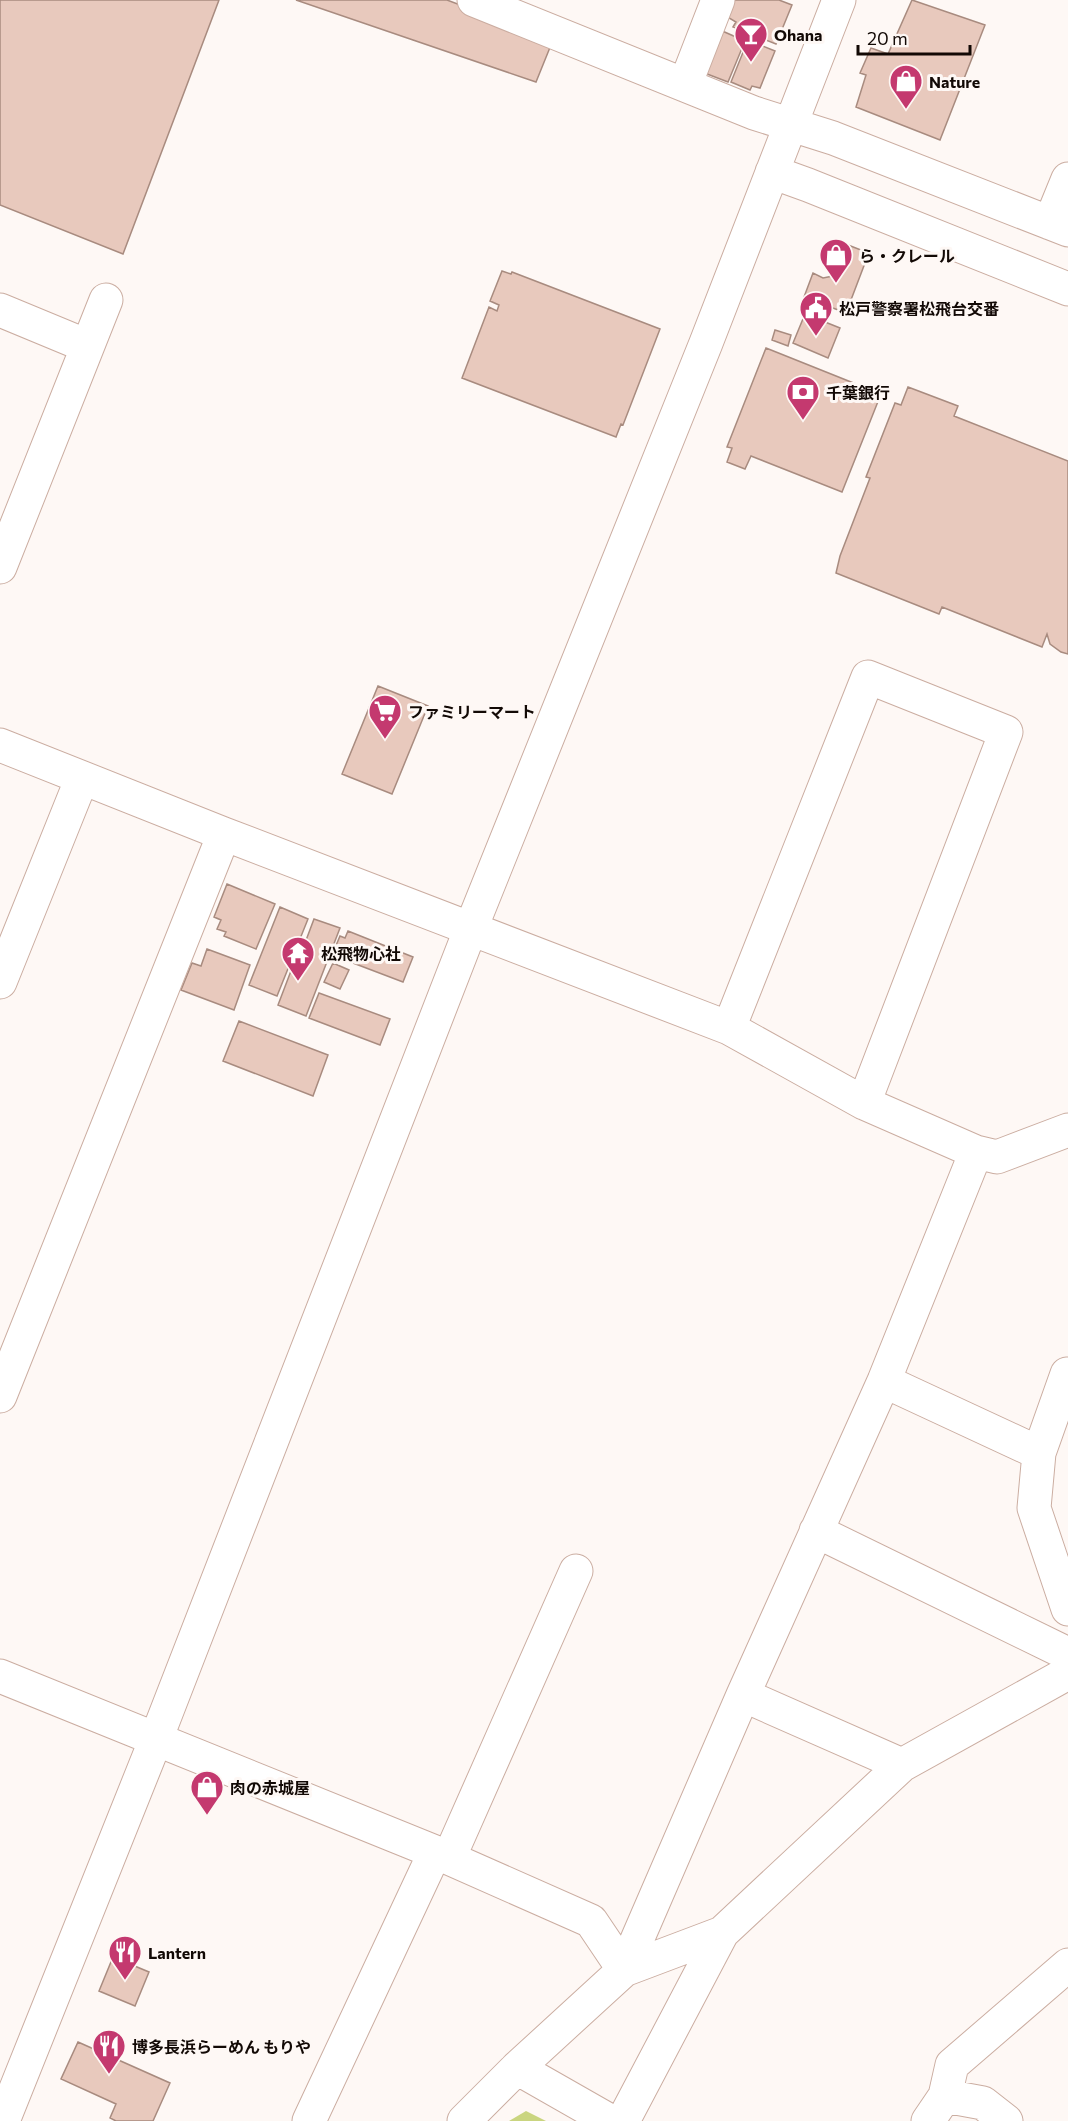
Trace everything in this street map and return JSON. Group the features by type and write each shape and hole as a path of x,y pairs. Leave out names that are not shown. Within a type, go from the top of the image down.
{"street":[{"path":"476,0 754,114 833,138 1059,226 1068,179"},
{"path":"685,85 718,0"},
{"path":"3,2121 156,1739 471,928 706,343 839,0"},
{"path":"772,172 1068,289"},
{"path":"0,567 106,300"},
{"path":"0,310 87,346"},
{"path":"729,1028 868,677 1006,732 864,1103"},
{"path":"0,745 224,834 729,1028 864,1103 976,1152 997,1157 1068,1130"},
{"path":"0,982 82,778"},
{"path":"0,1396 224,834"},
{"path":"624,1970 743,1695 884,1381 976,1152"},
{"path":"1067,1374 1039,1453 1034,1508 1068,1609"},
{"path":"884,1381 1039,1453"},
{"path":"816,1531 1068,1654"},
{"path":"309,2121 442,1855 576,1571"},
{"path":"517,2068 610,2120 723,1933 902,1766 1068,1673"},
{"path":"0,1676 442,1855 591,1921 624,1970"},
{"path":"743,1695 902,1766"},
{"path":"464,2121 517,2068 624,1970 723,1933"},
{"path":"1006,2121 983,2103 937,2109 952,2065 1068,1965"}],"green space":[{"path":"526,2111 546,2121 509,2121"}],"building":[{"path":"0,0 219,0 123,254 0,205"},
{"path":"296,0 447,0 553,40 536,82"},
{"path":"730,0 779,0 792,5 776,44 733,27 736,22 724,15"},
{"path":"912,0 985,25 940,140 856,107 866,75 860,73 871,48 888,54"},
{"path":"720,30 745,41 728,82 702,72"},
{"path":"748,40 775,51 760,88 752,86 750,90 731,82"},
{"path":"843,243 866,252 865,263 846,313 804,297 813,273 823,278 833,276 841,269 844,261 840,247"},
{"path":"502,271 511,274 512,272 660,329 623,425 621,424 616,437 462,378 489,307 497,311 499,305 490,301"},
{"path":"805,314 840,328 828,358 793,343"},
{"path":"775,330 791,335 788,346 772,340"},
{"path":"766,348 881,394 842,492 751,456 745,469 727,462 732,448 727,447"},
{"path":"908,387 958,406 954,416 1068,461 1068,654 1050,644 1047,634 1042,647 942,607 939,614 836,573 840,556 870,478 866,477 895,403 901,405"},
{"name":"ファミリーマート","path":"378,686 428,706 392,794 342,774"},
{"path":"227,884 275,904 256,949 224,936 226,932 217,929 221,920 214,917"},
{"path":"280,907 308,919 277,996 249,985"},
{"path":"314,919 340,928 306,1016 278,1005 302,942 305,943"},
{"path":"348,931 413,957 403,982 332,955 340,936 345,938"},
{"path":"207,949 250,965 234,1010 181,990 192,963 201,966"},
{"path":"333,963 349,970 340,989 324,982"},
{"path":"319,993 390,1019 380,1045 309,1018"},
{"path":"239,1021 328,1055 313,1096 223,1061"},
{"path":"113,1957 149,1972 135,2006 99,1991"},
{"path":"78,2042 170,2083 153,2121 116,2121 110,2118 116,2104 61,2079"}],"place":[{"name":"Ohana","path":"751,63"},
{"name":"Nature","path":"906,110"},
{"name":"ら・クレール","path":"836,284"},
{"name":"松戸警察署松飛台交番","path":"816,337"},
{"name":"千葉銀行","path":"803,421"},
{"name":"ファミリーマート","path":"385,740"},
{"name":"松飛物心社","path":"298,982"},
{"name":"肉の赤城屋","path":"207,1816"},
{"name":"Lantern","path":"125,1981"},
{"name":"博多長浜らーめん もりや","path":"109,2075"}]}
